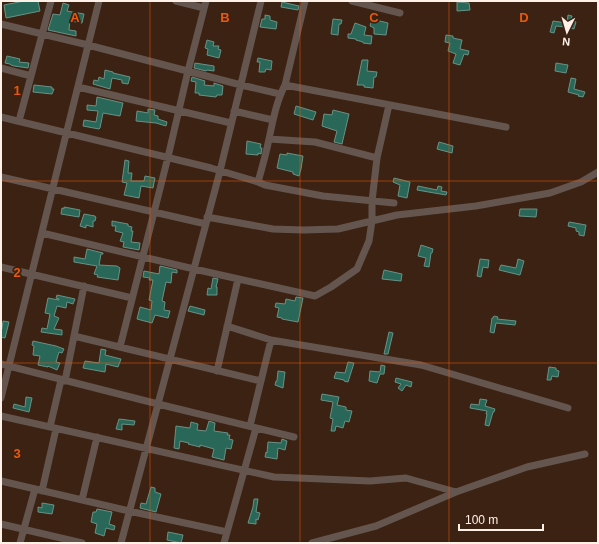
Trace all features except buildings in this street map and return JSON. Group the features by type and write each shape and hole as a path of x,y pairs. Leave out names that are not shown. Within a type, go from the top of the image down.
{"street":[{"path":"19,121 51,1"},
{"path":"1,398 99,1"},
{"path":"120,347 205,5 176,1"},
{"path":"121,543 220,171 261,1"},
{"path":"258,182 280,94 285,85 305,1"},
{"path":"352,1 400,13"},
{"path":"1,24 280,94"},
{"path":"1,68 31,76"},
{"path":"285,85 506,127"},
{"path":"78,87 231,123"},
{"path":"42,233 315,296 357,269 370,241 372,200 377,158 390,105"},
{"path":"234,111 273,120"},
{"path":"1,117 67,132 220,171 265,185 323,196 394,202"},
{"path":"269,139 315,142 377,158"},
{"path":"1,177 154,212 206,221 303,230 338,229 397,215 476,206 550,193 581,182 598,172"},
{"path":"1,267 132,298"},
{"path":"217,371 238,279"},
{"path":"20,543 39,490 84,286"},
{"path":"227,326 271,340 421,365 568,408"},
{"path":"74,336 261,381"},
{"path":"224,543 244,470 261,381 271,340"},
{"path":"1,364 294,437"},
{"path":"1,416 274,477 370,482 406,478 456,492"},
{"path":"82,500 97,437"},
{"path":"312,543 376,526 456,492 527,466 585,454"},
{"path":"1,481 227,532"},
{"path":"1,524 82,543"}]}
